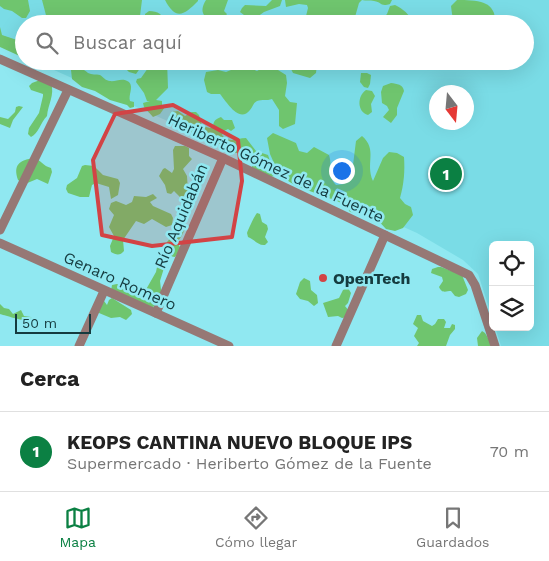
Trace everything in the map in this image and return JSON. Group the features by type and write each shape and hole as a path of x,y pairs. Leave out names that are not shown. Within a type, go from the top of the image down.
{"street":[{"name":"Heriberto Gómez de la Fuente","path":"0,59 15,66"},
{"name":"Heriberto Gómez de la Fuente","path":"24,70 223,158 469,275 475,286 495,346"},
{"path":"0,230 68,90"},
{"name":"Río Aquidabán","path":"156,313 223,158"},
{"path":"336,346 385,235"},
{"name":"Genaro Romero","path":"0,243 156,313 207,342 229,346"},
{"path":"79,346 104,290"}],"highlighted area":[{"path":"173,105 238,140 242,181 232,237 152,246 102,235 93,160 115,114"}],"shaded area":[{"path":"0,0 549,0 549,346 501,346 496,331 534,331 534,241 489,241 489,308 478,274 463,260 417,233 54,70 534,70 534,15 15,15 15,53 0,46"}],"green space":[{"path":"0,0 28,0 30,11 28,15 18,15 0,6"},
{"path":"42,0 142,0 140,15 46,15"},
{"path":"165,0 198,1 180,14 173,11"},
{"path":"206,0 228,0 224,11 226,15 204,15 202,10"},
{"path":"272,0 282,0 280,6 260,15 244,15 240,12 245,5 266,6"},
{"path":"285,0 362,0 359,3 356,15 306,15 307,5 299,4 286,7"},
{"path":"362,0 392,0 390,4 383,5 377,2"},
{"path":"457,0 478,1 489,6 495,15 452,15 451,6"},
{"path":"395,5 408,15 386,15 390,6"},
{"path":"149,11 161,15 145,15"},
{"path":"0,27 2,35 15,39 15,54 0,47"},
{"path":"71,70 85,70 90,74 100,75 109,81 124,80 129,82 131,86 130,101 134,102 134,107 130,108 127,105 110,100 95,91 82,87 72,79"},
{"path":"127,70 139,70 136,74"},
{"path":"147,70 167,70 168,88 156,100 162,101 162,105 165,107 160,114 153,117 144,107 143,103 150,101 147,101 136,82 137,79 141,78"},
{"path":"218,70 226,72 231,70 278,70 286,75 285,96 290,102 297,103 295,124 283,129 279,126 279,110 272,99 257,101 246,114 242,114 233,110 220,94 207,92 204,80 206,72"},
{"path":"292,70 316,70 316,73 310,78 293,73"},
{"path":"361,73 371,75 368,88 364,87 360,82"},
{"path":"40,80 51,83 52,96 47,116 36,133 31,137 28,134 29,128 39,113 43,94 31,90 29,86"},
{"path":"391,83 401,86 404,91 397,108 397,115 391,123 383,117 389,110 382,103 381,92 383,86"},
{"path":"366,90 372,91 375,96 371,104 372,112 368,115 360,107 361,96"},
{"path":"16,107 23,107 13,120 10,128 0,124 0,117 8,119 15,112"},
{"path":"178,111 185,116 196,112 199,115 202,126 210,128 221,117 224,120 232,120 235,128 231,131 228,129 224,131 222,135 230,140 246,138 256,151 268,155 275,176 269,177 250,171 255,160 239,153 230,153 211,138 176,126 169,116 171,112"},
{"path":"273,133 296,143 299,151 307,153 314,147 329,155 330,174 336,185 344,184 340,168 346,162 353,165 356,141 362,136 369,146 370,168 373,181 383,158 389,152 397,153 404,157 404,178 400,198 411,207 413,215 403,228 395,231 386,229 374,216 367,212 350,212 345,205 337,201 296,186 282,177 270,154 267,138"},
{"path":"175,146 189,148 189,156 192,159 183,169 187,176 188,191 184,196 180,197 174,191 171,194 167,193 165,185 159,176 165,168 172,173 174,169 173,150"},
{"path":"34,158 51,168 52,172 48,184 37,179 25,184 18,180 16,171 18,164 24,160"},
{"path":"82,166 94,166 103,175 118,179 120,183 118,195 111,199 109,187 96,183 92,185 89,197 80,197 68,193 67,185 77,178"},
{"path":"153,194 157,198 150,202 153,206 171,214 173,218 172,225 166,227 152,219 144,224 136,221 123,240 124,251 121,254 111,252 110,246 114,236 109,227 114,215 109,209 111,203 116,201 126,205 132,202 134,196 146,197"},
{"path":"257,213 260,214 262,222 267,225 268,229 265,237 268,242 265,245 248,237 247,233"},
{"path":"178,219 184,222 185,229 177,242 181,249 175,257 168,254 164,249 174,234 173,223"},
{"path":"162,260 164,268 160,281 162,298 157,306 152,307 111,291 112,285 117,284 126,288 134,286 140,293 144,293 156,272 158,262"},
{"path":"438,267 462,275 468,290 466,294 459,297 455,296 451,291 441,291 439,287 443,281 442,277 431,273 432,269"},
{"path":"304,278 310,281 311,290 317,295 318,303 314,306 308,301 300,299 296,294 300,282"},
{"path":"348,288 351,293 345,306 349,311 348,317 328,317 323,303 339,298 343,290"},
{"path":"112,298 131,310 132,314 126,320 120,317 111,318 99,313 98,311 104,301 107,305"},
{"path":"0,304 4,308 9,309 13,314 21,310 24,316 31,317 32,322 28,325 23,320 0,314"},
{"path":"417,315 421,315 423,321 432,326 438,319 444,319 446,322 444,328 450,328 452,324 455,325 455,329 450,335 446,346 417,346 419,343 414,336 418,328 413,324"},
{"path":"482,331 493,346 478,346 477,338"}],"place":[{"name":"KEOPS CANTINA NUEVO BLOQUE IPS","path":"446,174"},
{"name":"OpenTech","path":"323,278"}]}
